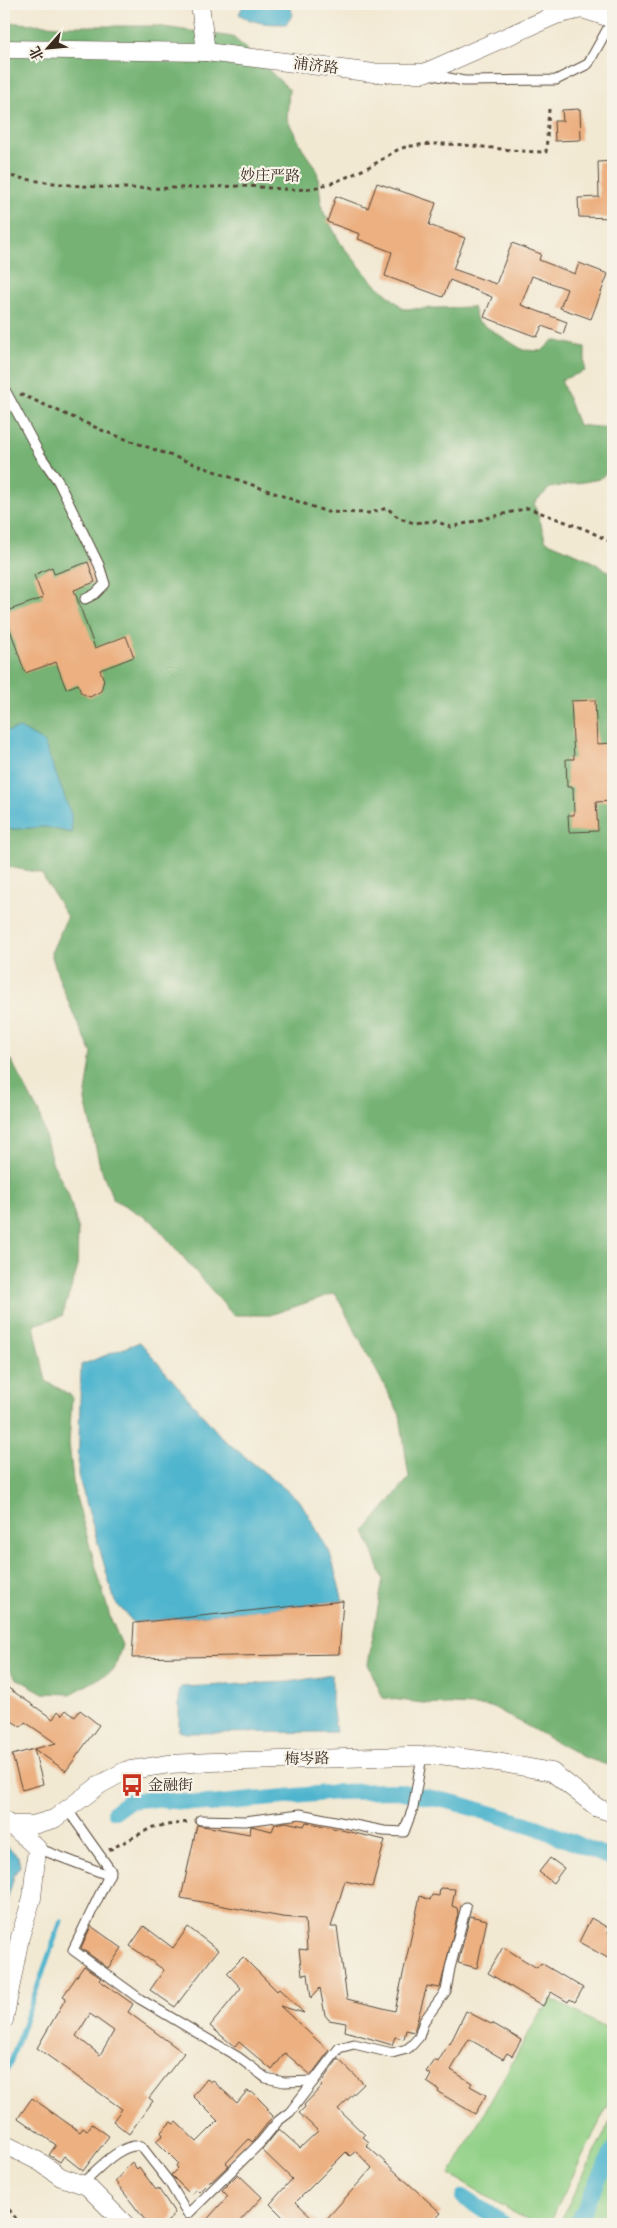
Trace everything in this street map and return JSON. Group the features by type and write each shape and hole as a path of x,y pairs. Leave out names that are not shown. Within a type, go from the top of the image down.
{"street":[{"path":"200,4 206,52"},
{"name":"浦济路","path":"4,48 206,52 374,73 424,73 556,15 582,9 613,19"},
{"name":"梅岑路","path":"8,1823 32,1825 54,1819 125,1771 169,1764 439,1755 497,1762 552,1772 598,1808 613,1813"},
{"path":"4,2020 20,1937 32,1898 37,1848 8,1823"},
{"path":"4,2144 80,2185 87,2186 126,2224"}],"lane":[{"path":"424,73 464,80 556,80 588,64 613,19"},
{"path":"4,388 40,455 58,481 98,565 105,584 96,594 86,599"},
{"path":"200,1820 245,1821 300,1814 384,1831 404,1832 413,1808 422,1756"},
{"path":"67,1809 110,1871 72,1950 140,1999 238,2058 266,2078 284,2082 314,2081"},
{"path":"37,1848 108,1875"},
{"path":"80,2185 120,2152 133,2145 141,2146 169,2182 188,2214 260,2143 278,2121 290,2112 339,2048 354,2044 392,2053 407,2050 412,2045 419,2037 424,2021 446,1991 466,1907"}],"path":[{"name":"妙庄严路","path":"4,176 35,182 104,189 182,190 243,186 306,189 351,176 404,147 447,143 513,151 546,152 549,109"},
{"path":"16,392 106,432 327,512 370,513 387,508 399,518 414,523 435,521 451,527 528,508 587,530 613,543"},
{"path":"99,1855 153,1827 200,1820"},
{"path":"4,2203 20,2224"}],"green space":[{"path":"4,22 61,26 156,26 233,37 289,89 287,119 305,153 317,170 322,209 341,244 372,281 404,309 473,307 477,321 523,350 542,351 553,340 585,347 585,371 561,380 578,425 607,428 613,448 613,466 600,479 550,488 534,503 546,541 586,558 613,574 613,1767 581,1756 493,1707 431,1704 383,1698 368,1664 383,1579 365,1531 409,1478 400,1415 335,1293 270,1315 233,1315 152,1221 113,1199 100,1166 85,1100 92,1053 59,979 51,953 67,917 41,873 4,866"},
{"path":"4,1047 39,1113 52,1162 68,1193 78,1228 77,1270 62,1316 34,1325 46,1381 72,1396 69,1443 74,1490 110,1617 122,1645 114,1670 71,1694 43,1693 16,1678 4,1664"},
{"path":"551,1999 613,2032 613,2095 549,2224 533,2224 450,2174 542,2009 545,2010"},
{"path":"613,2116 613,2224 559,2224"}],"water":[{"path":"244,4 289,4 293,15 286,24 256,22 239,14"},
{"path":"20,728 44,742 71,814 72,833 45,827 4,830 4,732"},
{"path":"140,1342 223,1439 300,1501 330,1553 343,1601 134,1623 115,1602 78,1475 81,1365"},
{"path":"332,1675 332,1705 336,1732 186,1733 179,1731 179,1690 181,1687 289,1682"},
{"path":"4,1844 18,1856 20,1866 15,1873 4,1911"}],"building":[{"path":"580,109 581,140 555,141 554,121 563,121 562,110"},
{"path":"613,161 613,218 579,217 578,198 599,197 598,162"},
{"path":"377,183 436,203 429,225 465,238 453,269 496,284 512,243 541,254 539,260 575,274 579,263 608,274 591,319 560,308 567,289 532,276 521,305 567,322 563,334 542,326 537,337 484,317 492,297 450,280 443,297 385,276 392,252 358,239 360,234 327,222 336,196 368,208"},
{"path":"88,562 95,582 74,590 95,648 126,636 134,657 100,670 104,680 101,691 90,697 81,693 78,684 66,689 56,662 25,673 4,612 43,598 34,575 52,567 54,574"},
{"path":"595,700 597,744 613,743 613,801 596,802 598,831 569,832 568,815 574,815 573,787 567,787 566,759 574,759 571,701"},
{"path":"343,1601 339,1654 132,1658 134,1623"},
{"path":"4,1685 53,1719 58,1711 62,1715 66,1710 75,1717 80,1710 99,1725 66,1771 34,1749 56,1743 25,1722 21,1727 4,1716"},
{"path":"34,1749 43,1784 22,1790 12,1755"},
{"path":"286,1822 304,1826 306,1822 385,1840 372,1887 345,1881 331,1927 337,1927 347,1999 395,2011 420,1896 430,1900 432,1895 439,1896 440,1888 455,1889 452,1906 457,1908 458,1914 440,1988 427,1986 414,2032 406,2030 404,2039 395,2037 392,2045 345,2031 346,2023 329,2020 325,2015 320,1988 311,1998 308,1974 302,1975 299,1949 307,1950 305,1919 282,1917 181,1898 197,1825 250,1834 251,1826 272,1831 275,1824"},
{"path":"550,1858 564,1868 553,1883 539,1872"},
{"path":"470,1916 487,1920 477,1968 458,1963"},
{"path":"591,1918 610,1929 608,1933 613,1936 613,1961 579,1942"},
{"path":"91,1926 122,1948 108,1968 81,1948"},
{"path":"144,1926 173,1948 188,1927 218,1950 175,2007 150,1990 164,1970 130,1946"},
{"path":"503,1947 537,1968 541,1963 583,1988 575,2002 570,1999 568,2002 551,1992 543,2006 488,1973"},
{"path":"243,1957 277,1991 279,1989 304,2013 280,2006 329,2051 311,2075 285,2053 272,2070 239,2042 235,2047 210,2026 241,1988 227,1973"},
{"path":"84,1966 101,1978 99,1980 133,2004 128,2012 184,2053 149,2098 153,2101 129,2134 113,2121 122,2109 37,2048 66,1998 63,1996","holes":["90,2014 114,2031 100,2055 76,2036"]},
{"path":"466,2011 492,2023 521,2040 512,2056 507,2053 503,2059 469,2039 451,2070 472,2083 470,2086 486,2095 475,2114 438,2092 439,2090 427,2082 431,2075 426,2072 434,2060 438,2062 450,2044"},
{"path":"338,2059 364,2084 338,2109 365,2135 363,2137 369,2142 366,2145 441,2213 431,2224 322,2224 372,2168 356,2151 350,2156 346,2152 296,2202 319,2224 290,2224 270,2204 292,2179 262,2150 279,2129 300,2148 318,2131 299,2113 322,2086 320,2084"},
{"path":"207,2079 211,2082 212,2080 237,2103 247,2091 253,2093 273,2116 252,2142 249,2139 226,2163 229,2165 199,2192 196,2189 191,2195 171,2175 178,2168 176,2166 178,2163 156,2141 163,2135 161,2132 171,2122 174,2124 176,2122 197,2142 218,2121 193,2096"},
{"path":"32,2098 80,2132 83,2128 87,2131 92,2124 109,2136 83,2171 64,2156 60,2162 49,2155 56,2145 18,2118"},
{"path":"132,2162 137,2169 139,2167 156,2190 158,2188 175,2213 164,2224 148,2224 115,2181"},
{"path":"238,2174 262,2197 237,2224 203,2224 228,2196 222,2190"}],"waterway":[{"path":"115,1811 129,1801 148,1799 210,1804 337,1792 398,1791 456,1803 536,1827 613,1859"},
{"path":"4,2080 61,1921"},
{"path":"577,2224 613,2150"},
{"path":"463,2197 504,2224"}],"place":[{"name":"金融街","path":"132,1785"}]}
